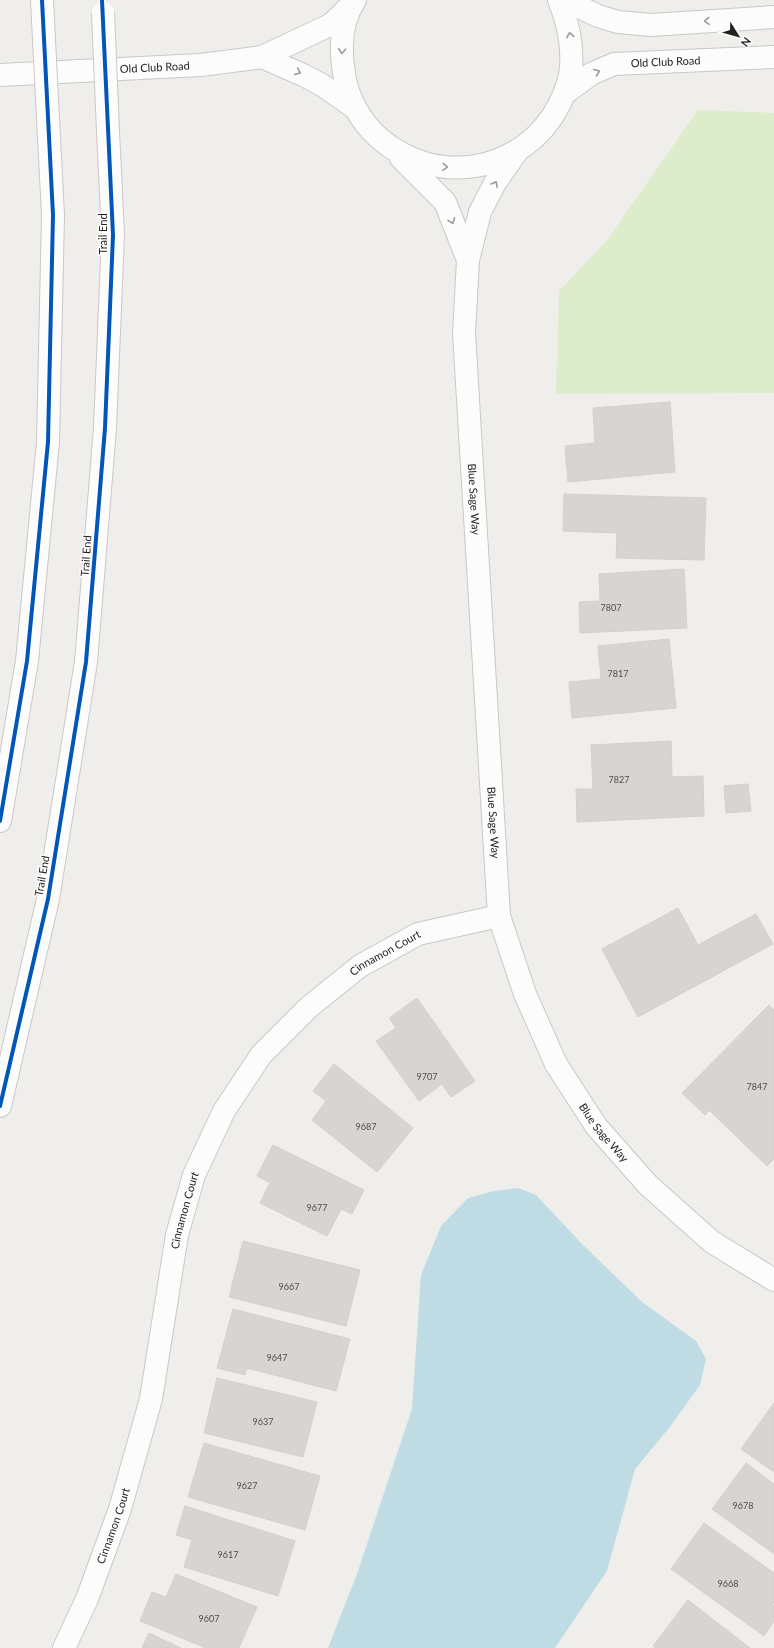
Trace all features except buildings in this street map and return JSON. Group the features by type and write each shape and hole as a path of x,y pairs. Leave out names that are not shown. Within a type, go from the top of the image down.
{"street":[{"path":"353,2 344,30 341,55 345,83 355,108 371,131 392,149 416,162 443,168 471,167 495,161 518,150 537,135 553,116 565,93 571,69 572,44 567,19 559,0"},
{"path":"565,0 598,16 618,22 651,25 774,18"},
{"name":"Old Club Road","path":"0,75 201,65 262,56 332,24 353,2"},
{"name":"Trail End","path":"0,1106 48,899 86,662 105,428 112,242 102,7"},
{"path":"0,821 27,661 48,442 53,215 43,10"},
{"path":"262,56 322,85 355,108"},
{"name":"Old Club Road","path":"565,93 591,74 614,64 774,57"},
{"name":"Blue Sage Way","path":"392,149 444,202 468,260"},
{"name":"Blue Sage Way","path":"518,150 495,183 480,212 468,260 464,333 499,916 525,994 556,1064 596,1126 648,1185 712,1242 774,1280"},
{"name":"Cinnamon Court","path":"64,1648 87,1599 120,1509 151,1399 178,1235 194,1175 224,1111 261,1055 309,1007 360,966 418,934 499,916"}],"green space":[{"path":"698,110 774,113 774,393 556,394 559,291 607,240"}],"water":[{"path":"518,1188 536,1195 582,1244 642,1302 696,1341 706,1359 700,1385 669,1428 635,1469 607,1571 555,1648 328,1648 357,1574 412,1409 421,1275 441,1226 468,1198 494,1191"}],"cycle path":[{"path":"0,821 27,661 48,442 53,215 42,0"},
{"path":"0,1106 48,899 86,662 105,428 113,235 102,0"}]}
